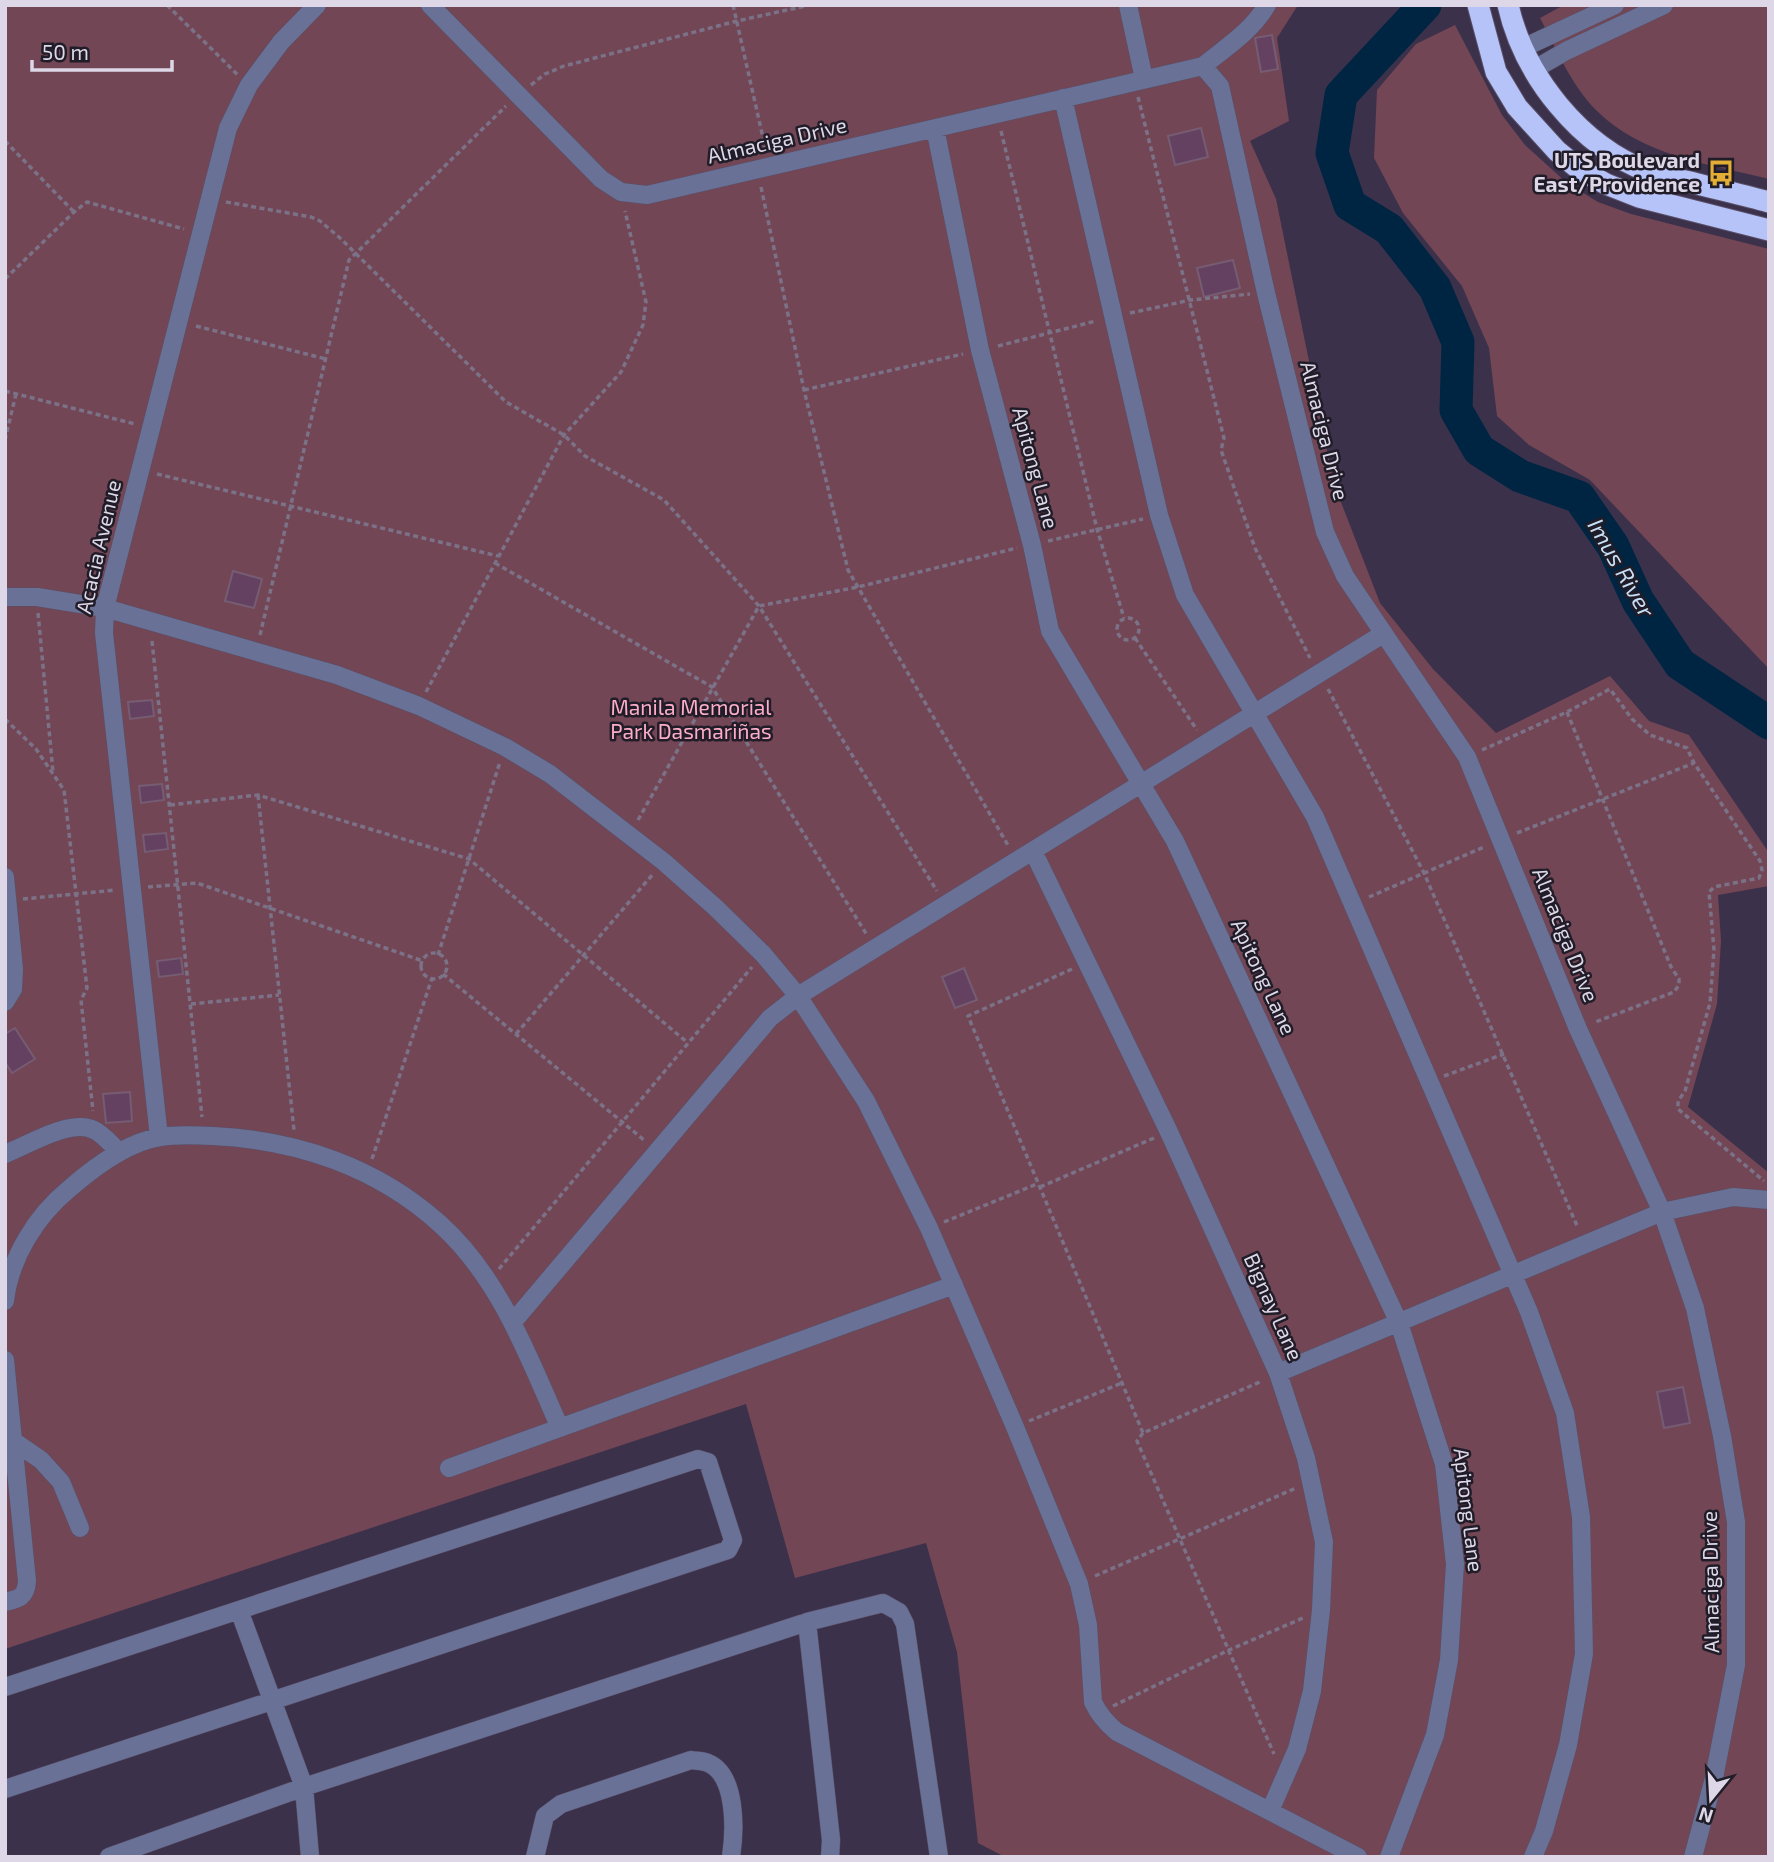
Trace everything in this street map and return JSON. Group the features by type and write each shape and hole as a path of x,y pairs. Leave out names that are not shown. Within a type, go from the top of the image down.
{"highway":[{"path":"1509,9 1533,70 1572,119 1602,145 1650,172 1769,202"},
{"path":"1479,12 1496,72 1517,107 1543,137 1579,169 1606,184 1639,197 1769,230"}],"street":[{"name":"Acacia Avenue","path":"159,1137 104,633 105,608 228,128 249,85 281,42 317,5"},
{"path":"430,5 601,179 621,192"},
{"path":"1128,5 1139,80"},
{"name":"Almaciga Drive","path":"621,192 647,195 1203,66 1242,36 1267,5"},
{"path":"1523,48 1615,5"},
{"path":"1533,70 1566,51 1664,5"},
{"name":"Almaciga Drive","path":"1203,66 1220,86 1266,293 1325,532 1345,576 1467,757 1578,1029 1662,1212 1695,1308 1736,1522 1736,1665 1714,1778 1693,1857"},
{"path":"1063,98 1159,515 1185,595 1315,817 1529,1312 1565,1413 1581,1517 1584,1654 1568,1745 1544,1831 1532,1857"},
{"name":"Apitong Lane","path":"935,128 980,350 1032,545 1050,631 1175,841 1399,1323 1444,1464 1455,1564 1449,1660 1435,1735 1389,1857"},
{"path":"5,597 37,597 105,608 337,675 419,706 505,747 550,774 630,834 716,908 763,954 798,996 866,1101 929,1228 1078,1584 1088,1625 1093,1702 1098,1713 1105,1723 1117,1732 1358,1857"},
{"path":"513,1322 770,1018 798,996 1383,634"},
{"name":"Bignay Lane","path":"1033,851 1169,1132 1278,1373 1311,1482 1324,1542 1321,1610 1312,1691 1297,1749 1270,1811"},
{"path":"5,877 14,969 13,989 5,1002"},
{"path":"5,1154 69,1127 83,1126 96,1130 119,1152"},
{"path":"5,1301 7,1288 24,1244 52,1202 119,1152 159,1137 247,1138 295,1147 319,1153 367,1174 415,1203 441,1225 489,1281 513,1322 560,1428"},
{"path":"1278,1373 1662,1212 1733,1197 1769,1200"},
{"path":"449,1468 954,1285"},
{"path":"5,1360 8,1421 27,1581 23,1596 5,1602"},
{"path":"12,1440 41,1460 61,1482 80,1528"},
{"path":"5,1687 698,1459 708,1462 733,1540 728,1550 5,1789"},
{"path":"109,1857 304,1787 807,1622 883,1603 899,1612 905,1623 939,1857"},
{"path":"239,1610 304,1787 310,1857"},
{"path":"807,1622 831,1840 830,1857"},
{"path":"535,1857 545,1816 561,1804 691,1760 708,1763 722,1773 729,1785 733,1839 730,1857"}],"path":[{"path":"167,5 249,85"},
{"path":"733,5 804,390 848,570 1017,861"},
{"path":"256,651 349,260 518,95 545,74 564,66 810,5"},
{"path":"1139,80 1224,438 1221,450 1255,548 1301,643 1320,673 1424,873 1585,1245"},
{"path":"997,113 1097,530 1124,618"},
{"path":"5,141 74,212"},
{"path":"419,706 564,435 621,372 646,314 646,302 621,192"},
{"path":"209,200 311,217 320,221 506,402 564,435 585,456 664,500 759,606 946,905"},
{"path":"5,279 74,212 88,202 200,233"},
{"path":"804,390 1114,316 1191,300 1266,293"},
{"path":"177,322 326,359"},
{"path":"5,391 150,428"},
{"path":"5,440 16,394"},
{"path":"140,470 498,556"},
{"path":"630,834 759,606 858,587 1159,515"},
{"path":"495,563 712,687 876,948"},
{"path":"37,597 53,773"},
{"path":"1124,618 1137,622 1139,633 1135,638 1127,640 1118,634 1118,623 1124,618"},
{"path":"150,621 204,1136"},
{"path":"1135,638 1206,744"},
{"path":"1467,757 1567,712 1610,689 1632,719 1650,735 1687,748 1694,763 1760,861 1762,870 1759,878 1714,887 1709,892 1714,950 1710,1003 1685,1091 1678,1101 1678,1109 1769,1185"},
{"path":"1567,712 1679,985 1674,992 1578,1029"},
{"path":"5,719 36,749 64,790 87,988 80,1000 96,1130"},
{"path":"438,955 505,747"},
{"path":"1352,904 1694,763"},
{"path":"170,805 258,794 469,859 688,1043"},
{"path":"258,794 295,1147"},
{"path":"516,1034 664,862"},
{"path":"8,901 197,883 423,961"},
{"path":"431,954 438,955 447,963 443,974 432,978 423,972 423,961 431,954"},
{"path":"489,1281 763,954"},
{"path":"1087,963 968,1016 1143,1433"},
{"path":"443,974 657,1150"},
{"path":"367,1174 432,978"},
{"path":"190,1004 279,995"},
{"path":"1428,1081 1504,1054"},
{"path":"929,1228 1169,1132"},
{"path":"1278,1373 1143,1433 1138,1441 1285,1779"},
{"path":"1014,1427 1122,1383"},
{"path":"1078,1584 1311,1482"},
{"path":"1098,1713 1229,1650 1321,1610"}],"green space":[{"name":"Manila Memorial Park Dasmariñas","path":"5,5 1298,5 1277,38 1289,121 1250,141 1276,199 1334,484 1380,603 1433,669 1496,733 1610,676 1649,721 1689,735 1769,853 1769,886 1718,895 1721,941 1717,1004 1688,1107 1769,1173 1769,1857 1005,1857 978,1843 957,1652 926,1543 795,1578 746,1404 5,1649"},
{"path":"1564,5 1769,5 1769,179 1677,156 1634,138 1614,126 1579,89 1540,18"},
{"path":"1455,25 1502,115 1525,145 1567,183 1598,202 1631,214 1769,249 1769,669 1590,480 1529,445 1497,416 1489,348 1462,286 1403,213 1374,158 1377,90 1416,44"}],"building":[{"path":"1272,35 1278,69 1261,72 1255,38"},
{"path":"1201,128 1208,157 1175,165 1168,136"},
{"path":"1233,260 1240,288 1204,297 1197,268"},
{"path":"233,571 262,579 254,608 225,601"},
{"path":"152,700 154,716 130,719 128,702"},
{"path":"162,784 164,800 141,803 139,786"},
{"path":"166,833 168,849 145,852 143,835"},
{"path":"181,958 183,974 159,977 157,961"},
{"path":"964,968 977,1000 955,1008 942,977"},
{"path":"15,1028 35,1059 12,1073 5,1062 5,1034"},
{"path":"130,1092 132,1121 106,1123 103,1094"},
{"path":"1683,1387 1690,1423 1664,1428 1657,1392"}],"waterway":[{"name":"Imus River","path":"1425,5 1341,95 1332,153 1350,205 1389,229 1435,288 1458,342 1456,410 1479,450 1520,476 1579,497 1613,546 1638,601 1680,664 1769,723"}],"place":[{"name":"UTS Boulevard East/Providence","path":"1721,173"}]}
